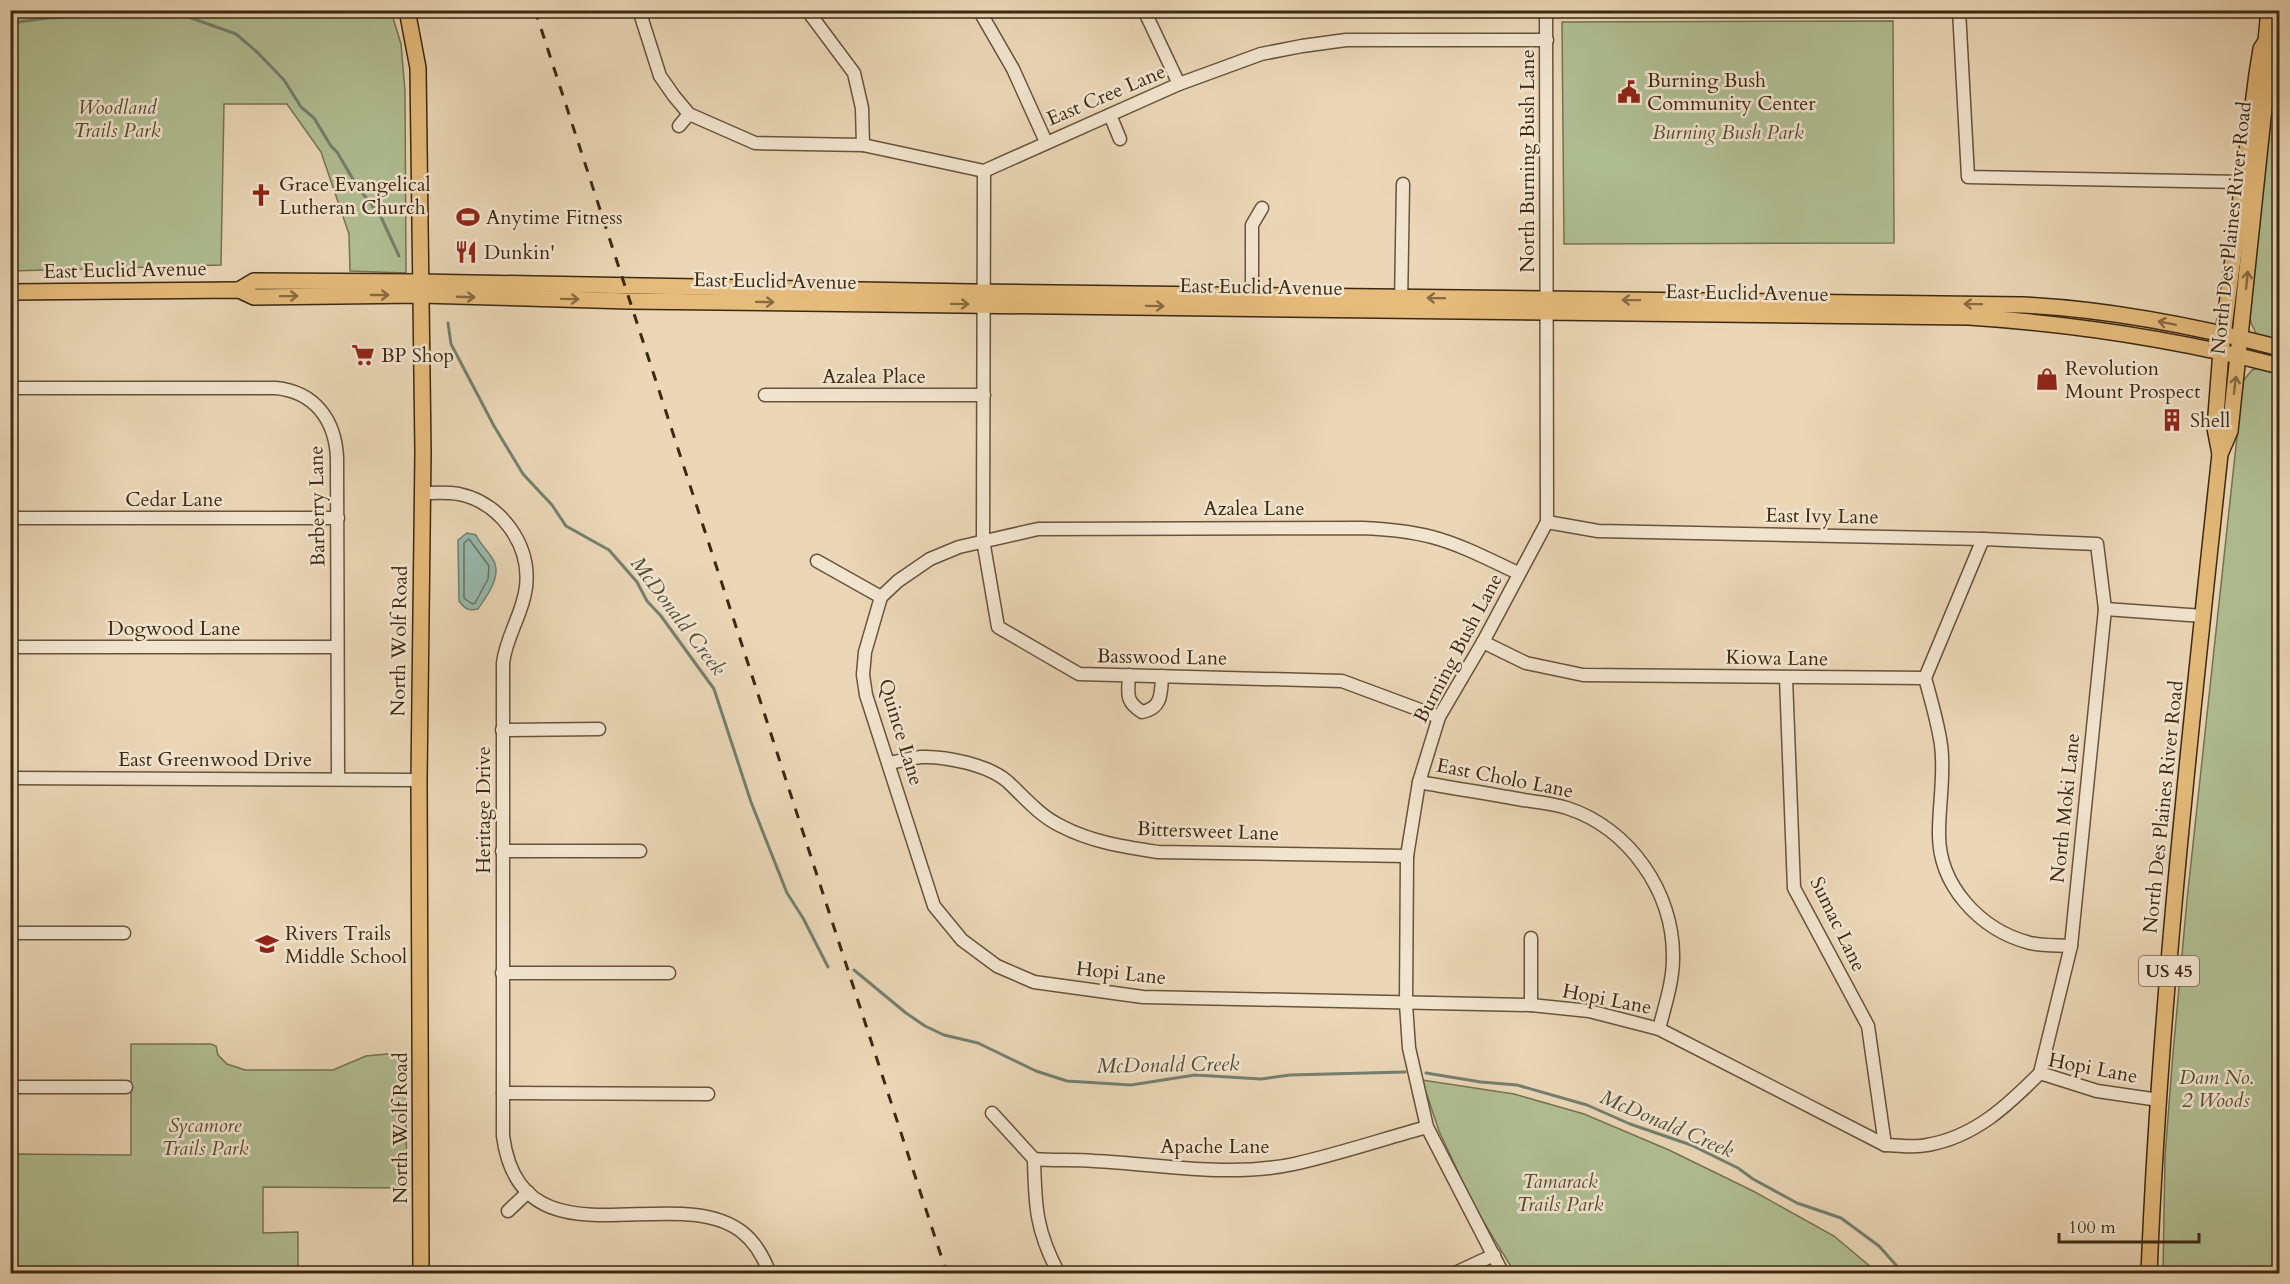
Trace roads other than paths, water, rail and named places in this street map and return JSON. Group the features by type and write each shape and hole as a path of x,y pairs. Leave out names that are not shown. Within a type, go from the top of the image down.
{"main road":[{"name":"North Wolf Road","path":"407,10 418,68 422,493 419,780 421,1274"},
{"name":"North Des Plaines River Road","path":"2220,454 2215,428 2221,351 2261,49 2265,41 2269,10"},
{"name":"North Des Plaines River Road","path":"2149,1274 2159,1100 2178,867 2220,454 2230,430 2241,338 2270,51 2265,41"},
{"name":"East Euclid Avenue","path":"10,292 239,290 254,297 420,289 629,301 984,298 1546,305 2055,307 2139,317 2280,348"},
{"name":"East Euclid Avenue","path":"1546,305 2040,321 2127,333 2221,351 2280,366"}],"street":[{"path":"639,10 660,75 689,114 755,143 863,145 984,171"},
{"path":"807,10 854,74 862,108 863,145"},
{"path":"979,10 1013,69 1046,142"},
{"path":"1144,10 1179,84"},
{"name":"North Burning Bush Lane","path":"1546,10 1546,305"},
{"path":"1959,10 1968,177 2243,182"},
{"name":"East Cree Lane","path":"984,171 1179,84 1262,54 1346,40 1547,40"},
{"path":"679,126 689,114"},
{"path":"1110,115 1120,140"},
{"name":"Basswood Lane","path":"984,171 983,540 998,627 1079,674 1342,681 1439,717"},
{"path":"1401,303 1403,184"},
{"path":"1252,301 1252,225 1262,208"},
{"name":"Burning Bush Lane","path":"1503,1274 1427,1127 1420,1099 1409,1048 1406,1004 1407,856 1419,782 1439,717 1484,642 1518,573 1547,522 1546,305"},
{"name":"Barberry Lane","path":"10,388 288,389 304,396 325,414 332,427 337,447 338,778"},
{"name":"Azalea Place","path":"765,395 984,395"},
{"name":"Heritage Drive","path":"422,493 458,494 477,500 504,520 521,548 525,560 526,588 504,651 502,730 504,1148 517,1177 528,1192 548,1206 574,1214 697,1216 744,1226 770,1274"},
{"name":"Cedar Lane","path":"10,518 338,518"},
{"name":"East Ivy Lane","path":"1547,522 1598,531 1983,539 2097,544"},
{"name":"Azalea Lane","path":"983,540 1038,529 1362,528 1401,530 1464,548 1518,573"},
{"path":"1983,539 1925,678 1941,745 1942,778 1938,834 1946,873 1968,907 1998,931 2031,943 2071,946"},
{"path":"817,561 880,597 898,581 930,559 983,540"},
{"name":"North Moki Lane","path":"2040,1073 2071,946 2105,609 2097,544"},
{"name":"Quince Lane","path":"880,597 870,631 863,675 866,695 934,906 962,940 997,966"},
{"path":"2105,609 2203,616"},
{"name":"Kiowa Lane","path":"1484,642 1526,663 1583,675 1925,678"},
{"name":"Dogwood Lane","path":"10,647 337,647"},
{"path":"1129,675 1128,699 1142,712 1151,710 1159,704 1162,676"},
{"name":"Sumac Lane","path":"1786,678 1794,888 1868,1026 1885,1145"},
{"path":"502,730 599,729"},
{"name":"Bittersweet Lane","path":"889,763 922,757 961,762 984,768 1006,781 1027,802 1059,826 1120,847 1158,852 1407,856"},
{"name":"East Greenwood Drive","path":"10,778 419,780"},
{"name":"East Cholo Lane","path":"1419,782 1566,807 1596,819 1622,839 1642,862 1659,892 1669,922 1674,956 1659,1029"},
{"path":"502,851 640,851"},
{"path":"10,933 124,933"},
{"path":"1531,938 1531,1005"},
{"name":"Hopi Lane","path":"997,966 1034,981 1143,997 1531,1005 1589,1011 1659,1029 1885,1145 1926,1146 1966,1134 2002,1110 2040,1073 2097,1091 2159,1100"},
{"path":"502,973 669,973"},
{"path":"10,1087 126,1088"},
{"path":"503,1093 708,1094"},
{"path":"992,1113 1034,1159 1035,1205 1045,1247 1059,1274"},
{"name":"Apache Lane","path":"1034,1159 1092,1160 1186,1169 1233,1170 1293,1164 1427,1127"},
{"path":"508,1211 528,1192"},
{"path":"1453,1274 1494,1255"}],"water":[{"path":"467,533 476,535 493,560 496,570 491,588 478,609 475,610 467,609 459,601 458,540"}],"waterway":[{"path":"10,23 48,18 94,16 113,11 148,13 154,10"},
{"name":"McDonald Creek","path":"169,10 236,34 284,80 301,107 314,118 357,186 381,217 399,256"},
{"name":"McDonald Creek","path":"448,323 451,344 494,426 523,474 552,505 566,526 609,550 637,582 647,601 661,616 714,689 751,802 787,893 803,918 828,967"},
{"name":"McDonald Creek","path":"854,970 925,1026 944,1035 978,1043 1036,1071 1067,1081 1131,1085 1195,1075 1261,1079 1290,1075 1405,1072"},
{"name":"McDonald Creek","path":"1426,1073 1517,1085 1587,1105 1630,1124 1691,1145 1738,1168 1753,1179 1797,1203 1841,1218 1879,1246 1904,1274"}],"railway":[{"path":"535,10 947,1274"}],"place":[{"name":"Burning Bush Community Center","path":"1629,92"},
{"name":"Grace Evangelical Lutheran Church","path":"261,195"},
{"name":"Anytime Fitness","path":"468,217"},
{"name":"Dunkin'","path":"466,252"},
{"name":"BP Shop","path":"363,355"},
{"name":"Revolution Mount Prospect","path":"2047,379"},
{"name":"Shell","path":"2172,420"},
{"name":"Rivers Trails Middle School","path":"267,944"}],"park label":[{"name":"Woodland Trails Park","path":"117,118"},
{"name":"Burning Bush Park","path":"1728,132"},
{"name":"Dam No. 2 Woods","path":"2216,1088"},
{"name":"Sycamore Trails Park","path":"205,1136"},
{"name":"Tamarack Trails Park","path":"1560,1192"}]}
